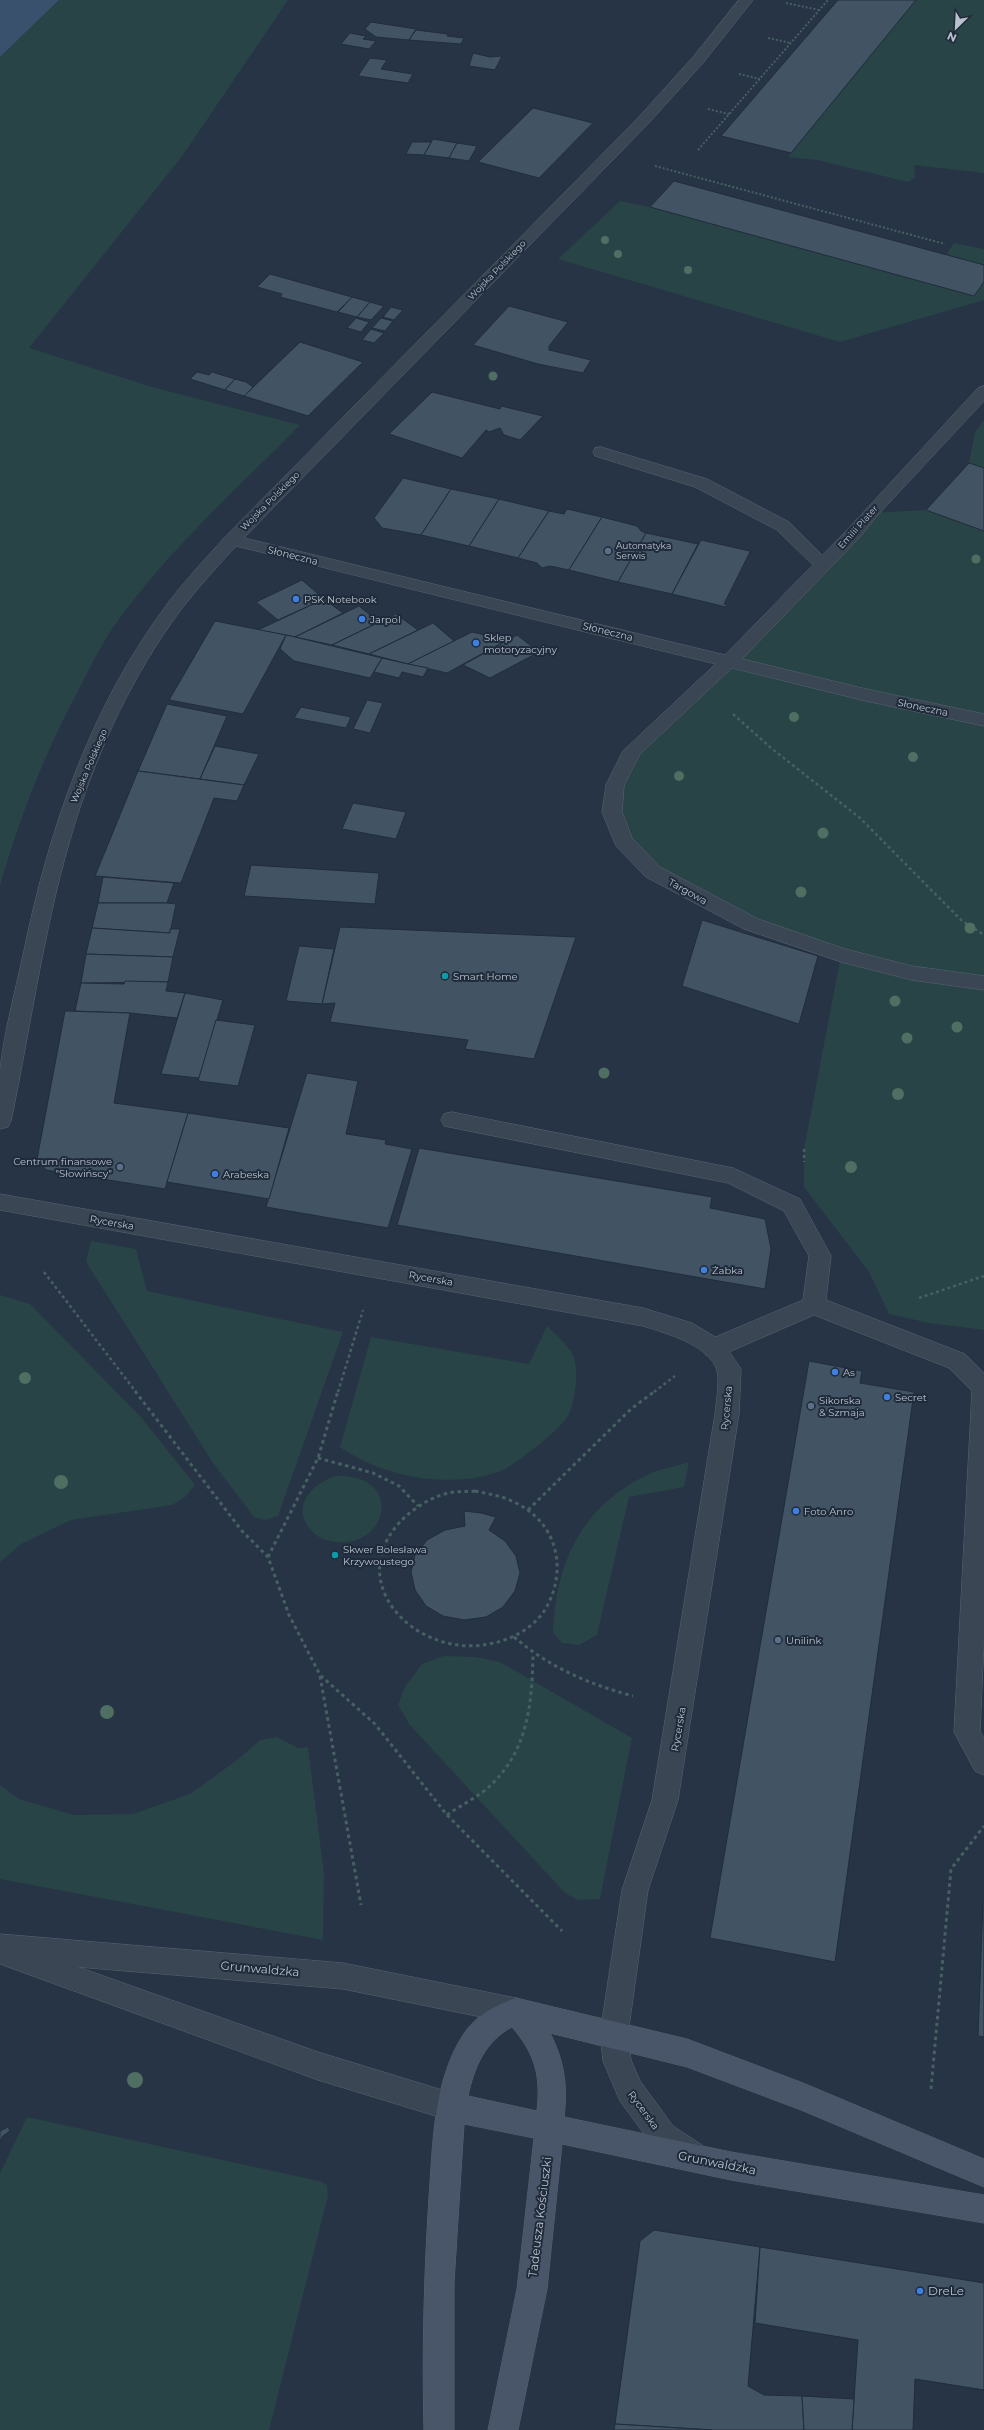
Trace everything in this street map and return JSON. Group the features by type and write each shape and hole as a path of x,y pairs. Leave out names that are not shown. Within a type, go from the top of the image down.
{"main road":[{"name":"Grunwaldzka","path":"516,2011 687,2053 755,2078 984,2173"},
{"path":"438,2430 436,2342 438,2274 446,2157 452,2107 464,2062 477,2039 490,2024 502,2016 516,2011"},
{"name":"Tadeusza Kościuszki","path":"503,2430 532,2289 551,2129 552,2075 549,2058 536,2034 516,2011"},
{"name":"Grunwaldzka","path":"452,2107 700,2160 984,2209"}],"street":[{"name":"Wojska Polskiego","path":"0,1121 46,895 65,826 77,793 115,706 150,642 182,597 232,540 642,122 698,60 746,0"},
{"name":"Emilii Plater","path":"730,660 823,565 984,391"},
{"path":"601,452 701,483 783,526 823,565"},
{"name":"Słoneczna","path":"232,540 730,660 874,697 984,720"},
{"name":"Targowa","path":"730,660 632,751 615,785 612,812 623,841 653,872 751,924 841,955 912,973 984,983"},
{"path":"452,1120 733,1176 792,1205 820,1256 814,1305"},
{"name":"Rycerska","path":"0,1202 643,1317 684,1329 714,1348 729,1369 727,1414 682,1706 665,1800 635,1890 614,2034 615,2048 622,2076 640,2107 663,2136 700,2160"},
{"path":"714,1348 814,1305 957,1361 984,1388 968,1732 984,1763"},
{"name":"Grunwaldzka","path":"0,1947 343,1976 516,2011"},
{"name":"Grunwaldzka","path":"0,1952 318,2066 452,2107"}],"path":[{"path":"698,150 828,0"},
{"path":"785,3 819,10"},
{"path":"768,38 791,43"},
{"path":"738,74 760,79"},
{"path":"708,109 729,114"},
{"path":"648,165 945,244"},
{"path":"702,686 771,748 860,818 961,920 984,935"},
{"path":"268,1557 318,1458 376,1269"},
{"path":"44,1272 242,1531 268,1557 289,1615 320,1675 362,1905"},
{"path":"915,1300 984,1276"},
{"path":"528,1510 631,1409 714,1348"},
{"path":"318,1458 373,1473 399,1486 418,1506"},
{"path":"475,1492 504,1497 528,1510 546,1529 557,1551 559,1576 552,1599 537,1621 514,1637 487,1646 456,1647 426,1637 402,1621 386,1599 379,1573 382,1547 397,1523 418,1506 445,1494 475,1492"},
{"path":"514,1637 533,1654 561,1671 610,1690 682,1706"},
{"path":"447,1815 489,1786 511,1763 526,1732 532,1705 533,1654"},
{"path":"320,1675 375,1724 447,1815 562,1931"},
{"path":"931,2089 950,1869 984,1826"}],"green space":[{"path":"59,0 288,0 183,155 29,348 152,387 300,425 178,548 133,601 112,629 65,716 43,764 15,836 0,886 0,57"},
{"path":"916,0 984,0 984,173 914,165 915,178 908,182 817,160 788,157"},
{"path":"620,201 650,207 974,296 984,282 984,300 840,342 558,259"},
{"path":"954,243 984,249 984,265 946,255"},
{"path":"984,420 984,468 969,463 975,432"},
{"path":"926,510 984,531 984,1330 929,1323 889,1314 869,1272 804,1187 804,1149 841,955 697,896 623,841 615,785 632,751 870,513"},
{"path":"91,1241 136,1249 147,1291 343,1332 278,1516 265,1520 254,1517 213,1463 86,1262"},
{"path":"0,1295 30,1304 140,1416 195,1485 185,1497 172,1505 71,1520 21,1544 0,1562"},
{"path":"547,1326 565,1344 573,1355 575,1361 575,1391 572,1406 566,1418 551,1435 505,1469 486,1476 467,1479 450,1480 417,1477 384,1469 354,1456 340,1447 371,1337 529,1364"},
{"path":"689,1462 684,1487 629,1497 597,1635 579,1645 562,1643 553,1632 555,1607 560,1583 567,1560 576,1540 589,1521 604,1504 623,1489 645,1476"},
{"path":"336,1476 358,1479 372,1486 380,1498 381,1510 377,1523 368,1534 354,1541 336,1542 320,1538 308,1526 303,1517 305,1500 310,1492 326,1480"},
{"path":"444,1656 476,1657 500,1662 632,1738 600,1899 578,1900 565,1893 409,1724 398,1705 405,1687 422,1664"},
{"path":"277,1737 298,1748 308,1747 324,1874 323,1940 0,1879 0,1785 19,1799 74,1815 133,1814 190,1794 237,1760 260,1740"},
{"path":"27,2117 319,2181 327,2185 328,2196 269,2430 0,2430 0,2173"}],"water":[{"path":"0,0 59,0 0,57"}],"building":[{"path":"838,0 916,0 791,153 721,136"},
{"path":"371,22 416,29 409,40 376,37 365,29"},
{"path":"416,30 448,34 447,36 464,38 461,44 409,40"},
{"path":"350,33 366,36 363,39 376,41 369,49 341,44"},
{"path":"473,53 490,57 502,56 495,70 469,66"},
{"path":"370,58 387,60 381,69 413,74 408,83 358,76"},
{"path":"533,108 593,123 539,178 478,162"},
{"path":"433,139 457,143 449,158 424,155"},
{"path":"412,142 431,142 424,155 406,154"},
{"path":"457,143 477,146 469,161 449,158"},
{"path":"674,181 984,265 984,282 974,296 650,207"},
{"path":"270,274 352,297 337,312 280,297 282,294 257,287"},
{"path":"352,297 370,302 357,317 338,312"},
{"path":"370,302 384,306 371,320 357,317"},
{"path":"509,306 568,322 549,346 549,350 591,360 583,373 538,364 473,345"},
{"path":"391,307 403,310 394,320 383,317"},
{"path":"356,318 369,322 361,332 347,328"},
{"path":"381,318 393,321 385,331 372,328"},
{"path":"371,329 384,333 374,343 362,340"},
{"path":"300,342 363,362 308,416 244,396"},
{"path":"197,372 209,375 212,372 235,379 225,390 190,379"},
{"path":"235,379 246,382 253,387 244,396 225,390"},
{"path":"432,392 500,409 501,406 543,416 520,440 504,435 500,428 489,432 486,430 462,458 389,434"},
{"path":"969,463 984,468 984,531 926,510"},
{"path":"403,478 451,489 421,535 382,528 374,518"},
{"path":"451,489 499,499 469,546 421,535"},
{"path":"499,499 549,511 518,558 469,546"},
{"path":"567,509 602,517 569,570 550,566 542,568 537,563 518,558 549,511 564,514"},
{"name":"Automatyka Serwis","path":"602,517 637,526 641,531 646,533 618,582 569,570"},
{"path":"646,533 698,544 672,594 618,582"},
{"path":"701,540 754,552 750,552 724,604 727,605 726,607 672,594"},
{"path":"302,580 324,599 278,620 256,602"},
{"path":"324,599 343,613 295,637 258,630"},
{"path":"359,606 379,622 332,645 295,637"},
{"path":"396,614 418,630 369,654 332,645"},
{"path":"215,621 286,635 243,714 169,700"},
{"path":"433,623 454,641 408,664 369,654"},
{"path":"472,632 507,640 447,673 408,664"},
{"path":"286,635 382,658 370,678 294,661 280,649"},
{"path":"517,635 539,652 490,678 463,665"},
{"path":"382,658 428,668 423,677 402,672 399,678 374,672"},
{"path":"367,700 383,703 370,733 353,729"},
{"path":"167,704 227,716 200,779 138,771"},
{"path":"301,707 351,717 346,728 294,718"},
{"path":"215,746 259,754 244,785 200,779"},
{"path":"138,771 244,785 237,801 214,798 181,883 95,876"},
{"path":"353,803 406,812 396,839 342,829"},
{"path":"251,865 379,873 375,904 244,896"},
{"path":"103,877 174,883 167,903 98,903"},
{"path":"98,903 176,904 170,933 92,928"},
{"path":"702,920 818,956 799,1024 682,986"},
{"name":"Smart Home","path":"340,927 576,937 534,1059 465,1049 468,1040 330,1022 335,1003 322,1004"},
{"path":"92,928 170,933 170,929 180,929 173,957 86,954"},
{"path":"299,946 334,949 322,1004 286,1001"},
{"path":"86,954 173,957 168,982 81,983"},
{"path":"125,981 168,982 166,991 185,993 177,1018 130,1013 75,1011 81,983 124,984"},
{"path":"185,993 223,1000 199,1078 161,1074"},
{"path":"65,1011 130,1013 114,1103 188,1113 165,1189 46,1170 37,1159"},
{"path":"216,1020 255,1025 238,1086 198,1081"},
{"path":"307,1073 358,1081 346,1134 386,1140 385,1144 412,1149 388,1228 266,1207"},
{"path":"188,1113 289,1128 269,1199 167,1182"},
{"path":"419,1148 712,1197 710,1208 765,1219 771,1249 765,1289 397,1225"},
{"path":"809,1361 862,1371 860,1383 914,1392 835,1962 710,1938"},
{"path":"464,1511 496,1517 489,1530 505,1541 516,1556 520,1573 515,1591 503,1607 486,1617 464,1620 443,1616 426,1606 415,1590 411,1572 415,1555 427,1540 445,1530 465,1526"},
{"path":"984,1902 984,2037 978,2036"},
{"path":"8,2127 10,2131 3,2136 0,2142 0,2131"},
{"path":"654,2230 760,2247 748,2386 764,2395 802,2396 804,2430 712,2430 615,2424 640,2241"},
{"path":"760,2247 984,2283 984,2390 915,2379 913,2430 852,2430 858,2340 755,2323"},
{"path":"802,2396 854,2399 852,2430 804,2430"},
{"path":"615,2424 712,2430 614,2430"}],"place":[{"name":"Automatyka Serwis","path":"608,551"},
{"name":"PSK Notebook","path":"296,599"},
{"name":"Jarpol","path":"362,619"},
{"name":"Sklep motoryzacyjny","path":"476,643"},
{"name":"Smart Home","path":"445,976"},
{"name":"Centrum finansowe \"Słowińscy\"","path":"120,1167"},
{"name":"Arabeska","path":"215,1174"},
{"name":"Żabka","path":"704,1270"},
{"name":"As","path":"835,1372"},
{"name":"Secret","path":"887,1397"},
{"name":"Sikorska & Szmaja","path":"811,1406"},
{"name":"Foto Anro","path":"796,1511"},
{"name":"Skwer Bolesława Krzywoustego","path":"335,1555"},
{"name":"Unilink","path":"778,1640"},
{"name":"DreLe","path":"920,2291"}]}
